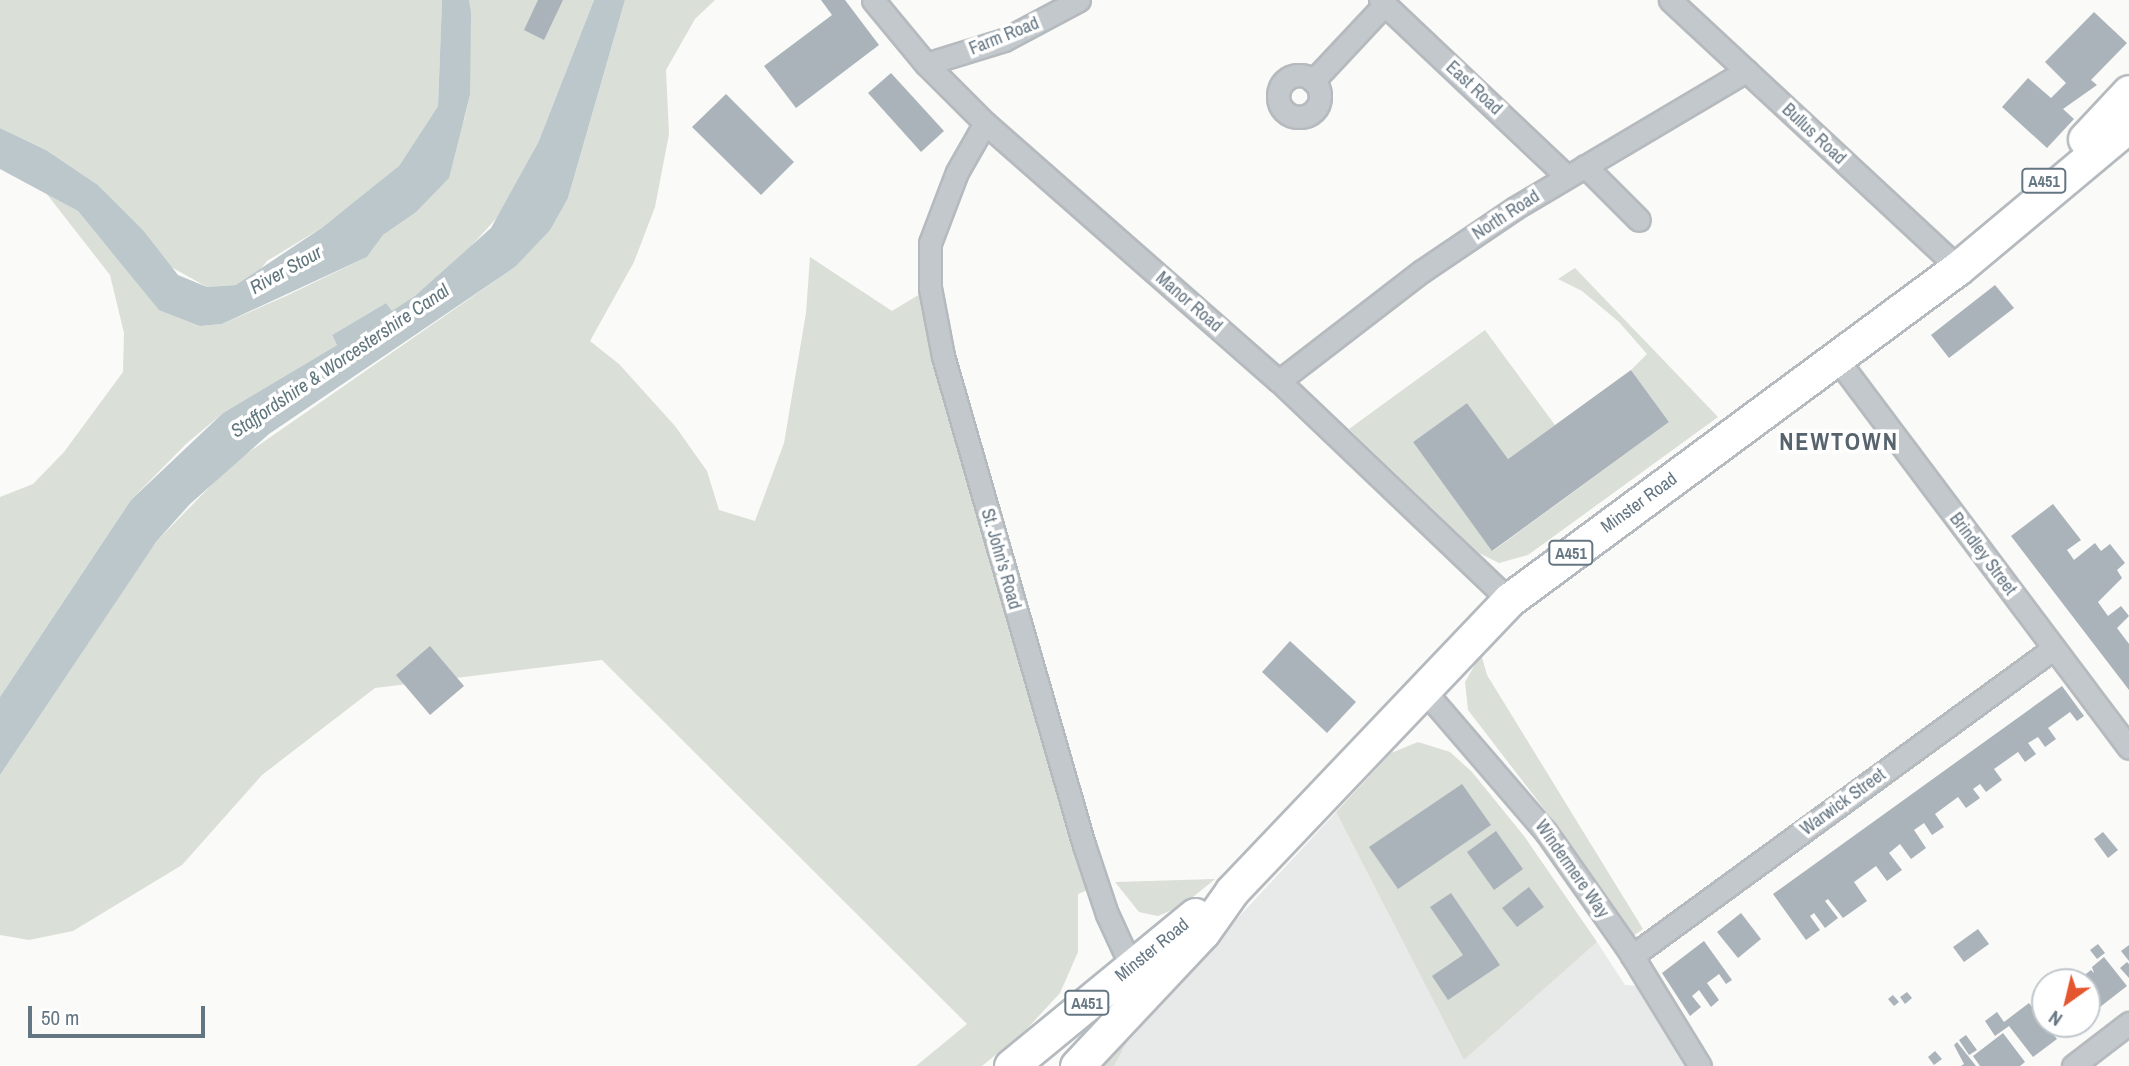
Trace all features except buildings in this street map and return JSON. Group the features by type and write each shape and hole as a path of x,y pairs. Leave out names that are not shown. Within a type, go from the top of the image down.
{"main road":[{"name":"Minster Road","path":"1958,268 2129,92"},
{"name":"Minster Road","path":"1011,1066 1038,1053 1203,932 1231,891 1422,688 1509,600 1958,268 2129,125"},
{"name":"Minster Road","path":"1076,1066 1137,979"}],"street":[{"name":"Manor Road","path":"873,0 926,64 985,123 1279,381 1509,600"},
{"name":"Farm Road","path":"926,64 1004,40 1079,0"},
{"name":"Bullus Road","path":"1670,0 1958,268"},
{"path":"1313,80 1383,2"},
{"name":"East Road","path":"1383,2 1576,171 1639,219"},
{"name":"North Road","path":"1279,381 1422,271 1576,171 1746,71"},
{"name":"St. John's Road","path":"985,123 957,172 930,243 930,288 943,356 1084,845 1137,979"},
{"name":"Brindley Street","path":"1837,359 2129,748"},
{"name":"Warwick Street","path":"1632,956 2054,648"},
{"name":"Windermere Way","path":"1422,688 1526,806 1632,956 1700,1066"},
{"path":"2073,1066 2129,1023"}],"shaded area":[{"path":"0,0 442,0 438,106 399,166 378,184 323,227 267,261 255,276 236,285 207,287 164,263 142,229 98,185 46,150 0,128"},
{"path":"469,0 594,0 538,143 503,211 453,266 415,296 392,312 386,303 332,335 337,345 223,413 186,444 131,500 0,697 0,497 33,484 64,452 123,372 124,333 110,275 46,193 78,211 106,245 200,326 222,324 286,296 367,257 383,235 415,213 464,120 470,95"},
{"path":"625,0 715,0 695,19 666,70 669,134 655,207 634,262 590,341 619,364 675,426 707,471 719,510 755,521 784,443 806,313 810,257 892,311 930,288 1097,886 1078,894 1078,952 1060,993 1024,1032 982,1066 916,1066 967,1024 602,660 375,688 262,775 182,865 73,931 29,940 0,935 0,775 121,593 156,542 233,463 515,267 568,198"},
{"path":"1575,268 1718,417 1528,555 1499,563 1479,553 1349,429 1485,330 1555,425 1508,459 1467,403 1413,442 1493,551 1669,422 1631,370 1647,354 1619,322 1582,291 1558,279"},
{"path":"1481,654 1487,675 1643,929 1633,936 1551,818 1468,710 1465,682"},
{"path":"1418,742 1450,752 1472,772 1524,836 1597,942 1464,1060 1336,812 1391,753"},
{"path":"1336,812 1464,1060 1597,942 1625,985 1651,987 1700,1066 1114,1066 1133,1031"},
{"path":"1215,879 1182,906 1158,916 1139,912 1115,882"},
{"path":"1133,1031 1114,1066 1102,1066"}],"water":[{"name":"River Stour","path":"442,0 469,0 471,13 470,95 449,178 415,213 383,235 367,257 222,324 200,326 159,310 78,211 0,169 0,128 46,150 98,185 142,229 178,275 207,287 236,285 323,227 399,166 438,106"},
{"name":"Staffordshire & Worcestershire Canal","path":"594,0 625,0 568,198 550,230 515,267 269,434 190,504 156,542 0,775 0,697 131,500 223,413 337,345 332,335 386,303 392,311 415,296 491,228 538,143"}],"district":[{"name":"NEWTOWN","path":"1839,442"}]}
